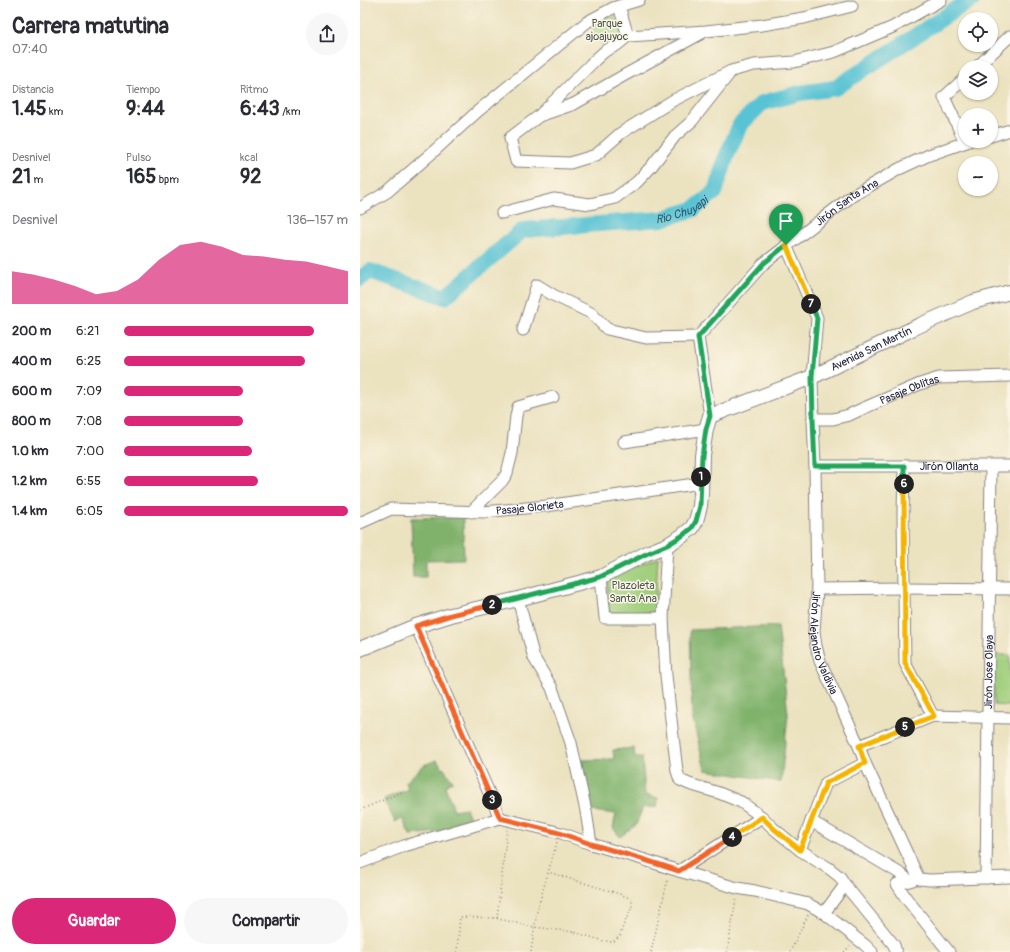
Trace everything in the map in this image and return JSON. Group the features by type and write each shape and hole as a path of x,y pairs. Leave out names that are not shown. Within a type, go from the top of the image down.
{"main road":[{"name":"Avenida San Martín","path":"708,422 812,377 918,326 966,305 1010,292"},
{"path":"360,649 416,626 451,615 600,577 667,545 682,536 692,528 696,521 700,506 702,456 708,422"}],"street":[{"path":"360,208 387,192 478,111 587,22 613,8 639,0"},
{"path":"852,6 804,18 762,25 706,31 628,36 617,45 605,51 539,116 510,138 516,161 570,164 596,155 621,133 659,109 731,71 754,66 794,62 834,52 894,27 941,0"},
{"path":"620,6 628,36"},
{"path":"539,116 574,104 706,31"},
{"path":"984,60 1010,36"},
{"path":"502,213 554,199 590,204 615,198 642,177 675,136 692,121 731,71"},
{"path":"958,84 944,97 958,124"},
{"path":"998,134 1010,130"},
{"name":"Jirón Santa Ana","path":"698,337 763,264 852,196 892,172 929,155 958,144"},
{"name":"Jirón Alejandro Valdivia","path":"786,245 817,318 812,377 817,589 814,631 820,661 919,880"},
{"path":"523,330 538,285 553,295 591,313 607,329 646,338 698,337 708,422 624,442"},
{"name":"Pasaje Oblitas","path":"813,419 833,419 849,415 920,384 939,378 1010,376"},
{"path":"471,512 502,481 507,473 512,453 518,407 553,397"},
{"name":"Jirón Ollanta","path":"815,466 1010,466"},
{"path":"904,466 905,663 934,716"},
{"name":"Jirón Jose Olaya","path":"986,878 991,466"},
{"name":"Pasaje Glorieta","path":"360,523 391,509 484,512 546,506 701,483"},
{"path":"667,545 663,618 666,676 677,771 680,780 741,802 762,817 800,850 830,869 840,877 894,945 896,952"},
{"path":"600,577 605,618 663,618"},
{"path":"817,589 1010,589"},
{"path":"518,599 534,658 552,688 571,743 586,812 591,844"},
{"path":"416,626 504,819"},
{"path":"859,746 934,716 1010,718"},
{"path":"800,850 826,783 865,763"},
{"path":"675,870 762,817"},
{"path":"360,863 404,846 504,819 560,833 591,844 737,888 787,898 808,904 824,913 872,952"},
{"path":"811,820 901,874 919,880"},
{"path":"949,952 906,898 897,884 919,880 1010,877"},
{"path":"824,913 845,884"}],"path":[{"path":"360,810 404,791"},
{"path":"497,918 504,819"},
{"path":"531,952 537,911 560,833"},
{"path":"651,952 675,870"},
{"path":"457,952 460,917 497,918 534,926 574,932 604,941 613,942 620,936 632,907 632,900 620,894 548,872"},
{"path":"727,952 737,888"},
{"path":"790,952 813,906"}],"green space":[{"name":"Parque ajoajuyoc","path":"607,15 616,18 621,31 619,38 610,43 604,44 598,40 592,27 596,21"},
{"path":"463,517 464,559 426,560 426,577 413,577 411,518"},
{"name":"Plazoleta Santa Ana","path":"658,557 655,613 609,613 607,579"},
{"path":"778,626 788,714 781,782 705,770 692,716 690,630"},
{"path":"994,655 1010,655 1010,706 994,705"},
{"path":"634,748 635,757 642,757 645,795 658,798 657,807 643,807 636,825 620,837 613,828 616,814 592,811 581,760 614,759 613,750"},
{"path":"437,760 453,781 445,786 454,810 466,808 470,818 481,820 447,831 410,835 402,818 395,822 384,799 408,789 406,782 424,765"}],"waterway":[{"name":"Rio Chuyapi","path":"360,279 370,271 445,297 523,230 662,219 694,209 715,192 727,155 740,125 762,103 800,93 835,88 972,0"}],"route":[{"path":"786,245 817,318 812,377 815,466 904,466 903,515 905,663 934,716 859,746 865,763 826,783 800,850 762,817 679,871 560,833 500,818 416,626 451,615 600,577 667,545 692,528 696,521 700,506 702,456 706,429 710,416 698,337 763,264 786,245"}]}
